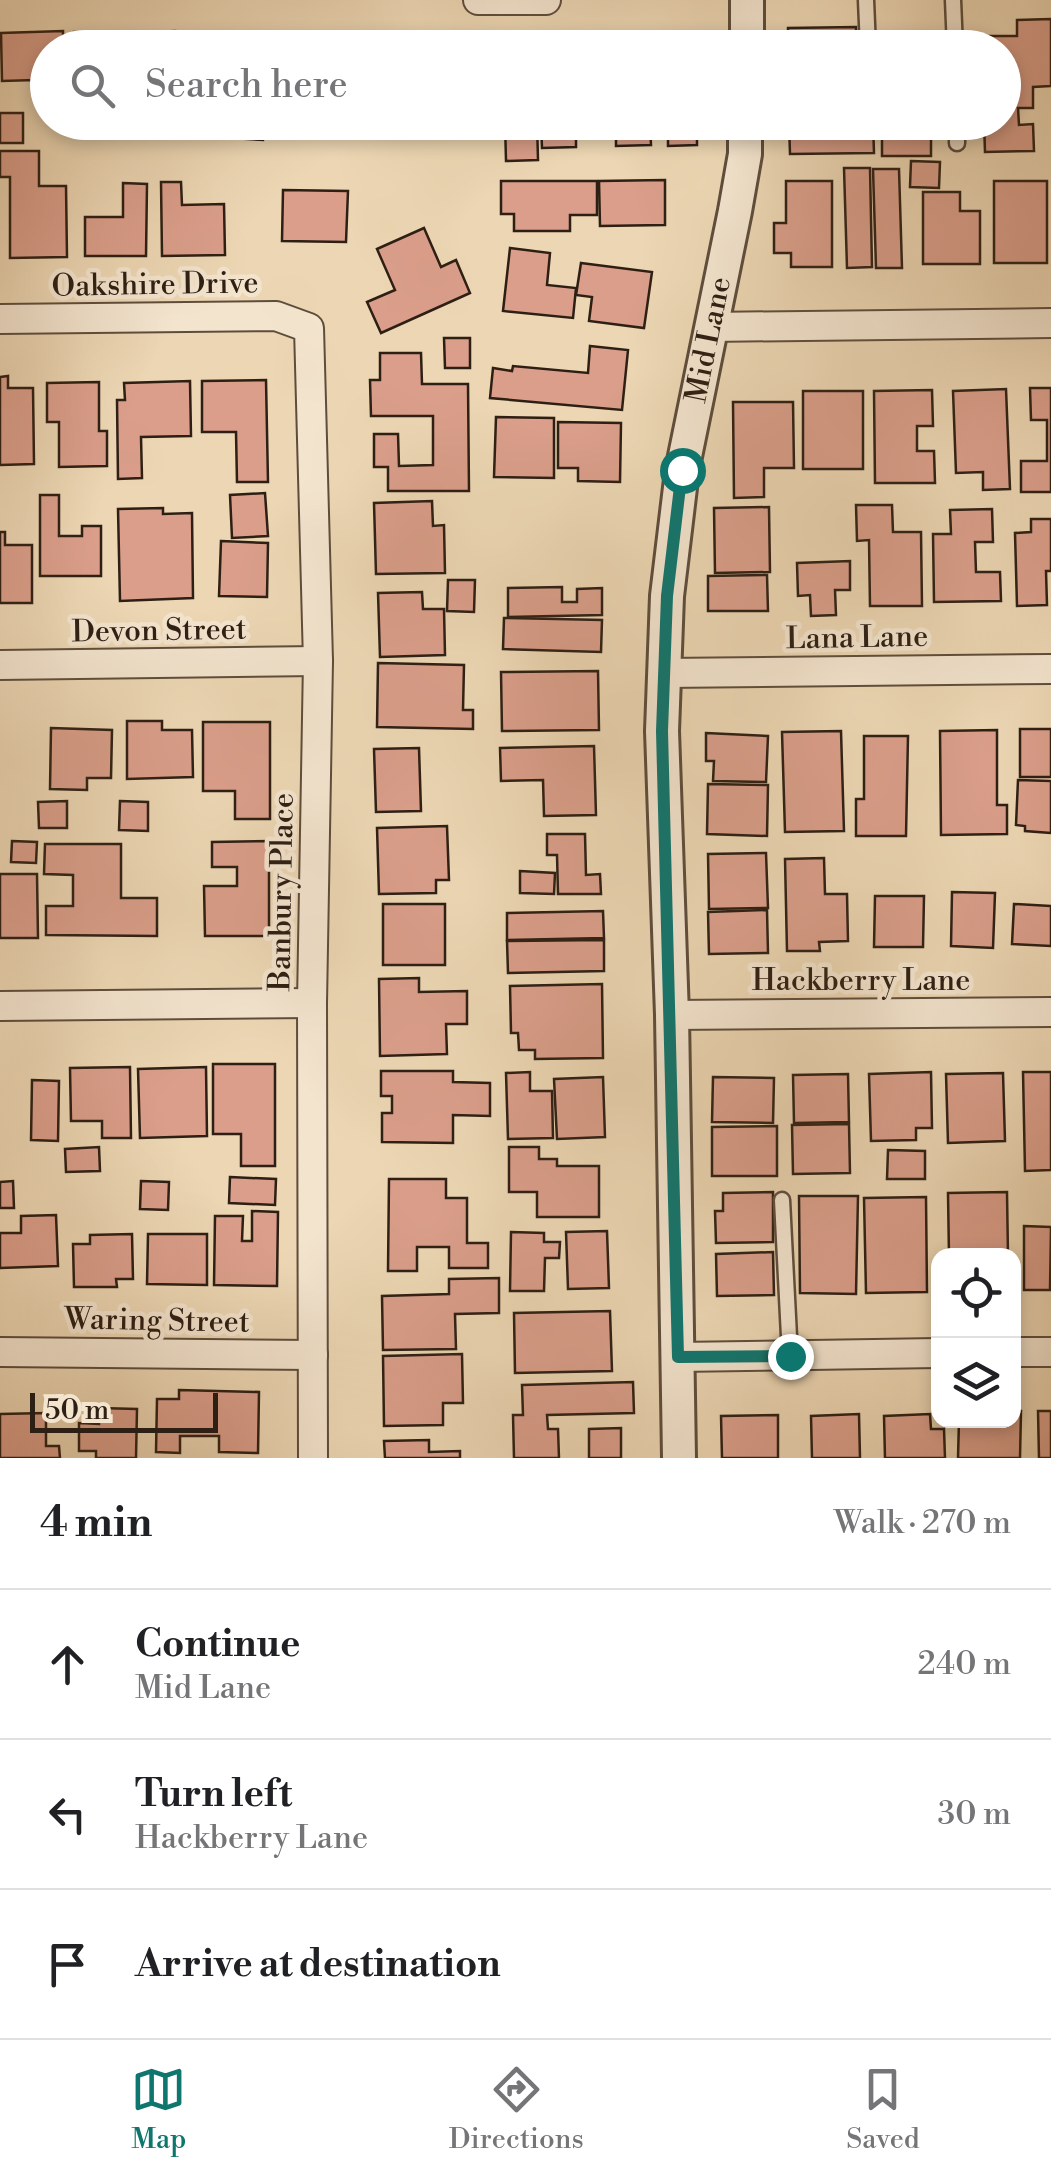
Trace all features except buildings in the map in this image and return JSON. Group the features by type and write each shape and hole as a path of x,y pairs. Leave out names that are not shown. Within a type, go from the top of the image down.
{"street":[{"path":"478,0 546,0"},
{"path":"747,30 748,0"},
{"name":"Mid Lane","path":"679,1458 672,1015 662,731 664,673 672,536 735,211 745,140"},
{"name":"Oakshire Drive","path":"0,319 276,316 308,328"},
{"path":"710,327 1051,323"},
{"name":"Banbury Place","path":"308,328 318,661 312,1003 314,1458"},
{"name":"Devon Street","path":"0,665 318,661"},
{"name":"Lana Lane","path":"664,673 1051,668"},
{"path":"0,1006 312,1003"},
{"name":"Hackberry Lane","path":"672,1015 1051,1012"},
{"name":"Waring Street","path":"0,1352 312,1355"},
{"path":"1021,1352 1051,1352"},
{"path":"678,1357 931,1353"}],"lane":[{"path":"866,0 867,30"},
{"path":"954,0 955,30"},
{"path":"782,1200 790,1356"}],"route":[{"path":"682,470 667,596 662,731 678,1357 790,1356"}]}
